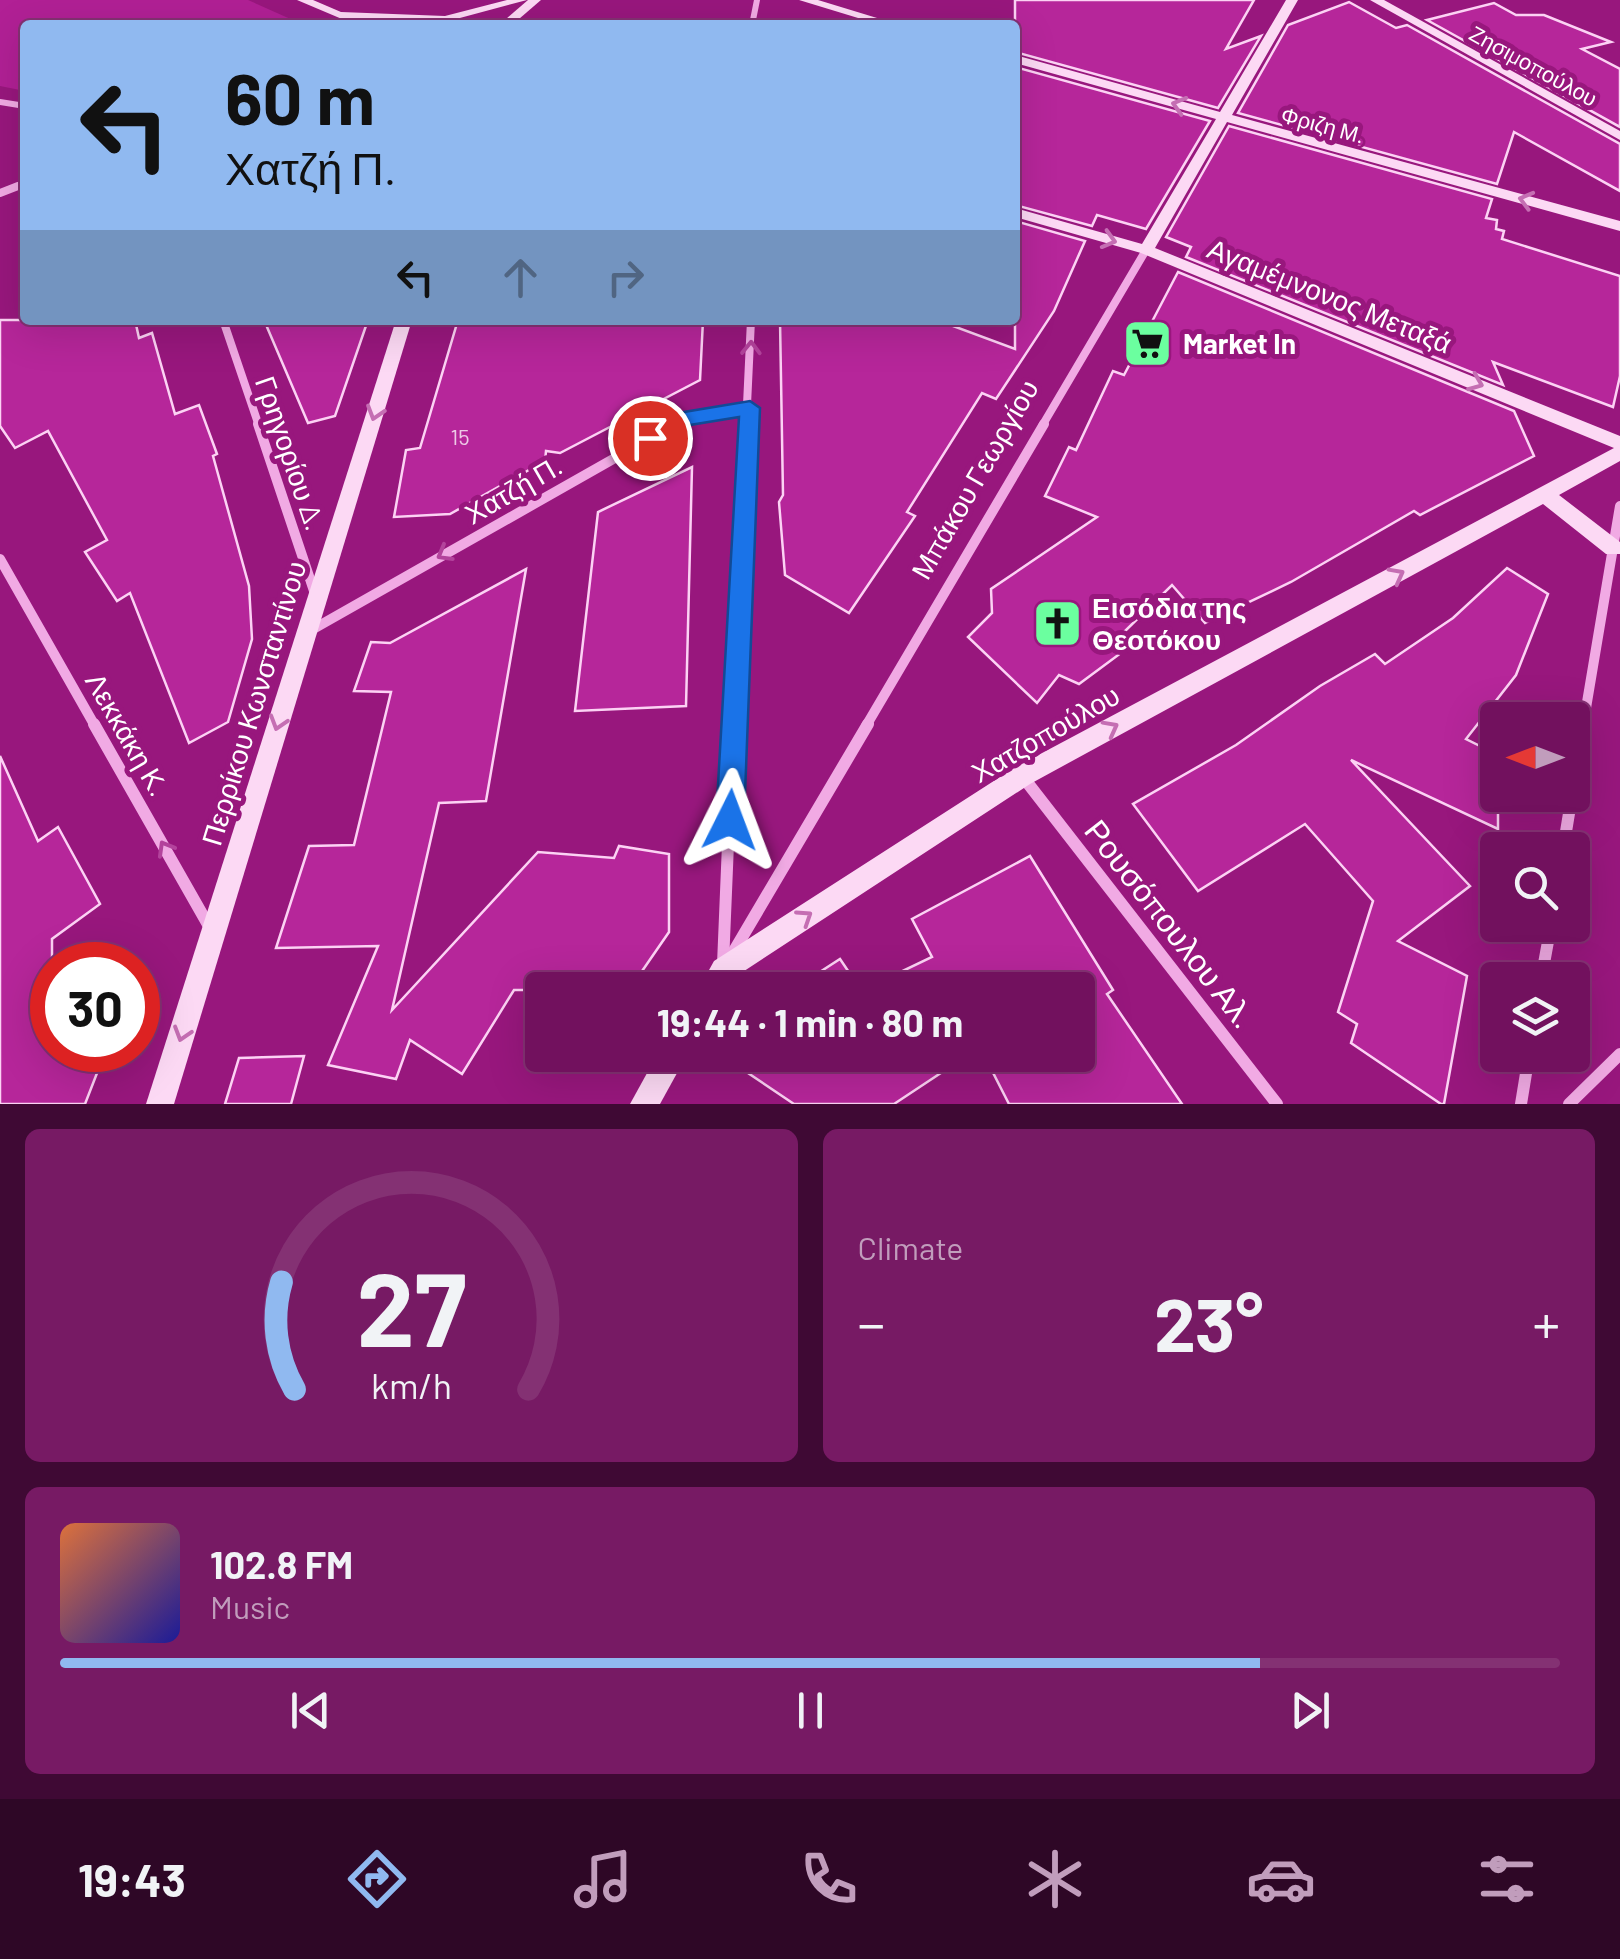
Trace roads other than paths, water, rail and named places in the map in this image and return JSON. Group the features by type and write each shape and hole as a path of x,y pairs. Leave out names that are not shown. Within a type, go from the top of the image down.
{"main road":[{"path":"302,0 350,20"},
{"path":"338,16 371,20 445,19 520,0"},
{"path":"511,20 534,0"},
{"path":"805,0 876,20"},
{"name":"Μπάκου Γεωργίου","path":"1146,250 1292,0"},
{"name":"Ζησιμοπούλου","path":"1376,0 1620,136"},
{"name":"Φριζη Μ.","path":"1020,60 1620,226"},
{"name":"Αγαμέμνονος Μεταξά","path":"1020,213 1146,250 1620,442"},
{"name":"Περρίκου Κωνσταντίνου","path":"160,1104 402,325"},
{"name":"Χατζοπούλου","path":"729,972 1022,776 1620,453"},
{"path":"1546,496 1613,548"},
{"path":"644,1104 663,1072"}],"street":[{"name":"Μπάκου Γεωργίου","path":"722,972 1146,250"},
{"name":"Γρηγορίου Δ.","path":"225,325 317,600"},
{"path":"717,972 752,325"},
{"name":"Χατζή Π.","path":"307,632 685,418 750,408"},
{"path":"1587,702 1620,506"},
{"name":"Λεκκάκη Κ.","path":"0,559 213,933"},
{"name":"Ρουσόπουλου Αλ.","path":"1022,776 1276,1104"},
{"path":"1570,1104 1620,1054"},
{"path":"1521,1104 1526,1072"}],"place":[{"name":"Market In","path":"1148,343"},
{"name":"Εισόδια της Θεοτόκου","path":"1057,623"}]}
